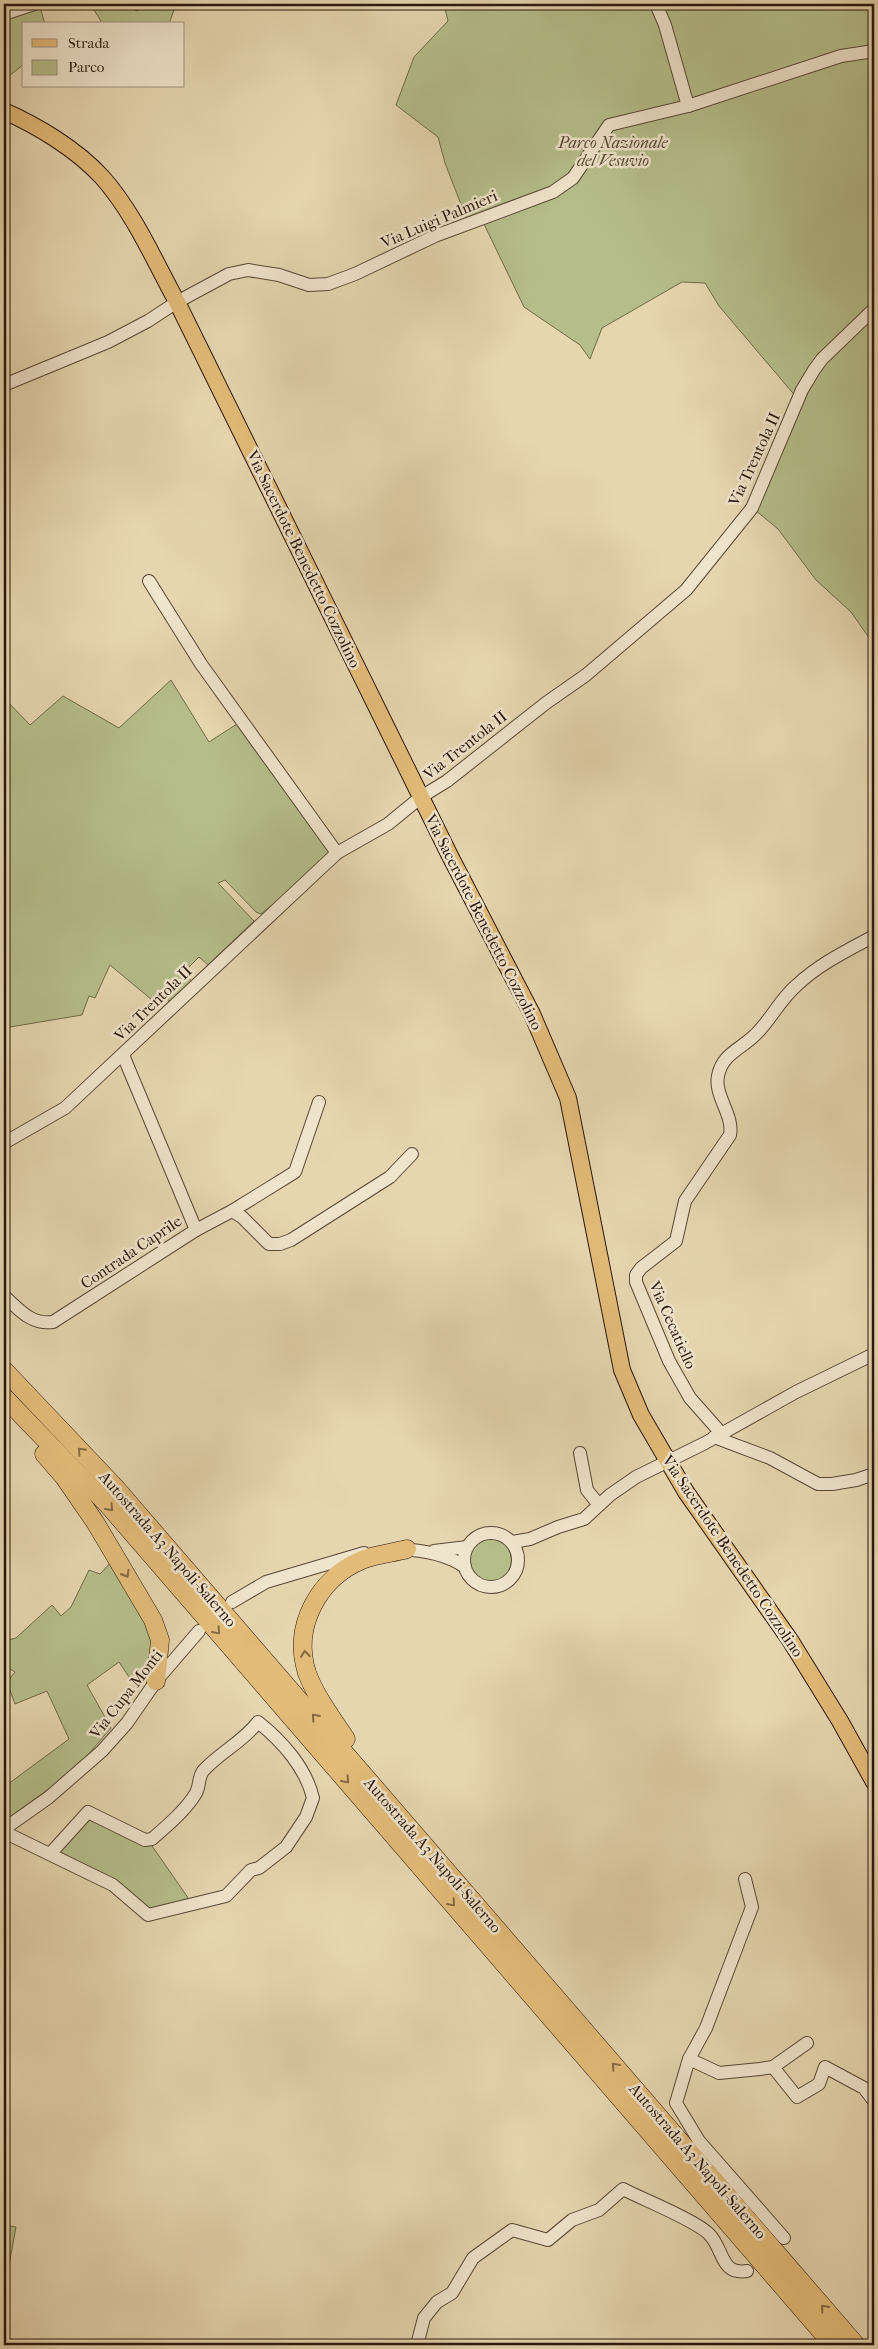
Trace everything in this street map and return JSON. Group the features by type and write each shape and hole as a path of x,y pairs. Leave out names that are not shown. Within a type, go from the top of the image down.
{"highway":[{"name":"Autostrada A3 Napoli-Salerno","path":"4,1370 115,1487 856,2345"},
{"name":"Autostrada A3 Napoli-Salerno","path":"4,1398 108,1506 833,2345"},
{"path":"4,1409 64,1477 95,1522 153,1620 160,1640 156,1681"},
{"path":"407,1549 364,1559 342,1570 325,1585 313,1603 308,1616 303,1647 307,1672 320,1699 347,1739 399,1803 422,1841"}],"main road":[{"name":"Via Sacerdote Benedetto Cozzolino","path":"4,111 66,146 101,177 132,218 177,302 421,797 532,1014 568,1098 622,1370 641,1415 686,1492 790,1640 840,1721 874,1782"}],"street":[{"path":"4,14 34,4"},
{"path":"656,4 665,25 688,106"},
{"name":"Via Luigi Palmieri","path":"4,385 108,342 229,274 248,270 279,275 318,286 345,278 436,236 553,192 574,178 608,125 688,106 841,56 874,52"},
{"name":"Via Trentola II","path":"4,1143 65,1108 123,1055 234,947 337,853 388,824 421,797 447,781 546,703 586,675 686,590 752,508 802,390 814,370 822,359 874,309"},
{"path":"150,581 201,664 337,853"},
{"name":"Via Cecatiello","path":"718,1435 690,1398 669,1360 636,1282 636,1275 640,1268 676,1241 685,1201 730,1135 732,1127 719,1090 718,1077 723,1060 755,1035 796,985 833,958 874,936"},
{"name":"Contrada Caprile","path":"4,1296 32,1321 42,1324 53,1322 196,1230 123,1055"},
{"path":"196,1230 232,1212 295,1172 320,1102"},
{"path":"232,1212 242,1217 269,1244 280,1244 291,1240 390,1177 412,1154"},
{"path":"512,1542 530,1539 558,1527 584,1519 636,1477 670,1462 796,1392 874,1354"},
{"path":"718,1435 770,1458 818,1484 856,1480 874,1474"},
{"path":"580,1453 587,1490 599,1505"},
{"path":"494,1532 504,1535 512,1542 518,1556 518,1566 514,1575 506,1582 497,1586 487,1586 477,1583 470,1576 465,1567 464,1557 467,1547 474,1538 484,1533 494,1532"},
{"path":"518,1556 530,1539"},
{"path":"426,1552 467,1547"},
{"path":"232,1602 266,1582 326,1563 383,1549 407,1549 426,1552 457,1561 465,1567"},
{"name":"Via Cupa Monti","path":"4,1831 48,1798 102,1751 127,1723 156,1681 199,1631"},
{"path":"4,1831 50,1854 113,1885 148,1915 226,1896 251,1870 272,1859 289,1843 306,1817 314,1798 304,1774 296,1761 258,1722 243,1740 224,1752 206,1768 201,1774 198,1788 191,1800 152,1839 146,1840 88,1812 50,1854"},
{"path":"745,1879 752,1907 706,2028 689,2058 676,2103 699,2141 784,2238"},
{"path":"689,2058 719,2073 773,2067 807,2043"},
{"path":"773,2067 797,2097 819,2084 825,2067 864,2088 874,2101"},
{"path":"417,2345 424,2318 437,2302 452,2292 473,2258 512,2230 548,2240 572,2220 599,2210 623,2189 704,2230 718,2246 728,2268 737,2272 747,2271"}],"green space":[{"path":"90,4 131,4 136,11 154,4 176,4 170,22 101,21"},
{"name":"Parco Nazionale del Vesuvio","path":"444,4 874,4 874,645 851,612 816,580 778,529 749,505 797,398 719,306 705,283 682,282 602,328 590,359 580,345 524,307 483,222 467,220 445,163 438,137 396,105 414,57 448,21"},
{"path":"40,7 44,22 22,22 22,66 4,80 4,17"},
{"path":"171,680 209,742 240,722 332,856 261,914 256,912 225,880 218,883 254,921 208,965 199,957 183,973 192,981 172,1002 158,995 152,1000 110,965 95,998 89,996 82,1015 4,1028 4,698 30,725 63,696 119,728"},
{"path":"491,1538 503,1542 509,1548 513,1560 509,1572 503,1578 491,1582 479,1578 473,1572 469,1560 473,1548 479,1542"},
{"path":"112,1561 138,1606 149,1631 152,1653 148,1668 137,1689 119,1662 87,1685 111,1728 74,1771 4,1821 4,1787 69,1739 47,1691 15,1704 7,1682 15,1672 10,1669 4,1675 4,1641 16,1638 52,1605 61,1616 71,1607 89,1570 100,1574"},
{"path":"89,1817 150,1843 191,1902 151,1911 113,1881 57,1850"},
{"path":"4,2225 16,2227 9,2265 4,2264"}]}
